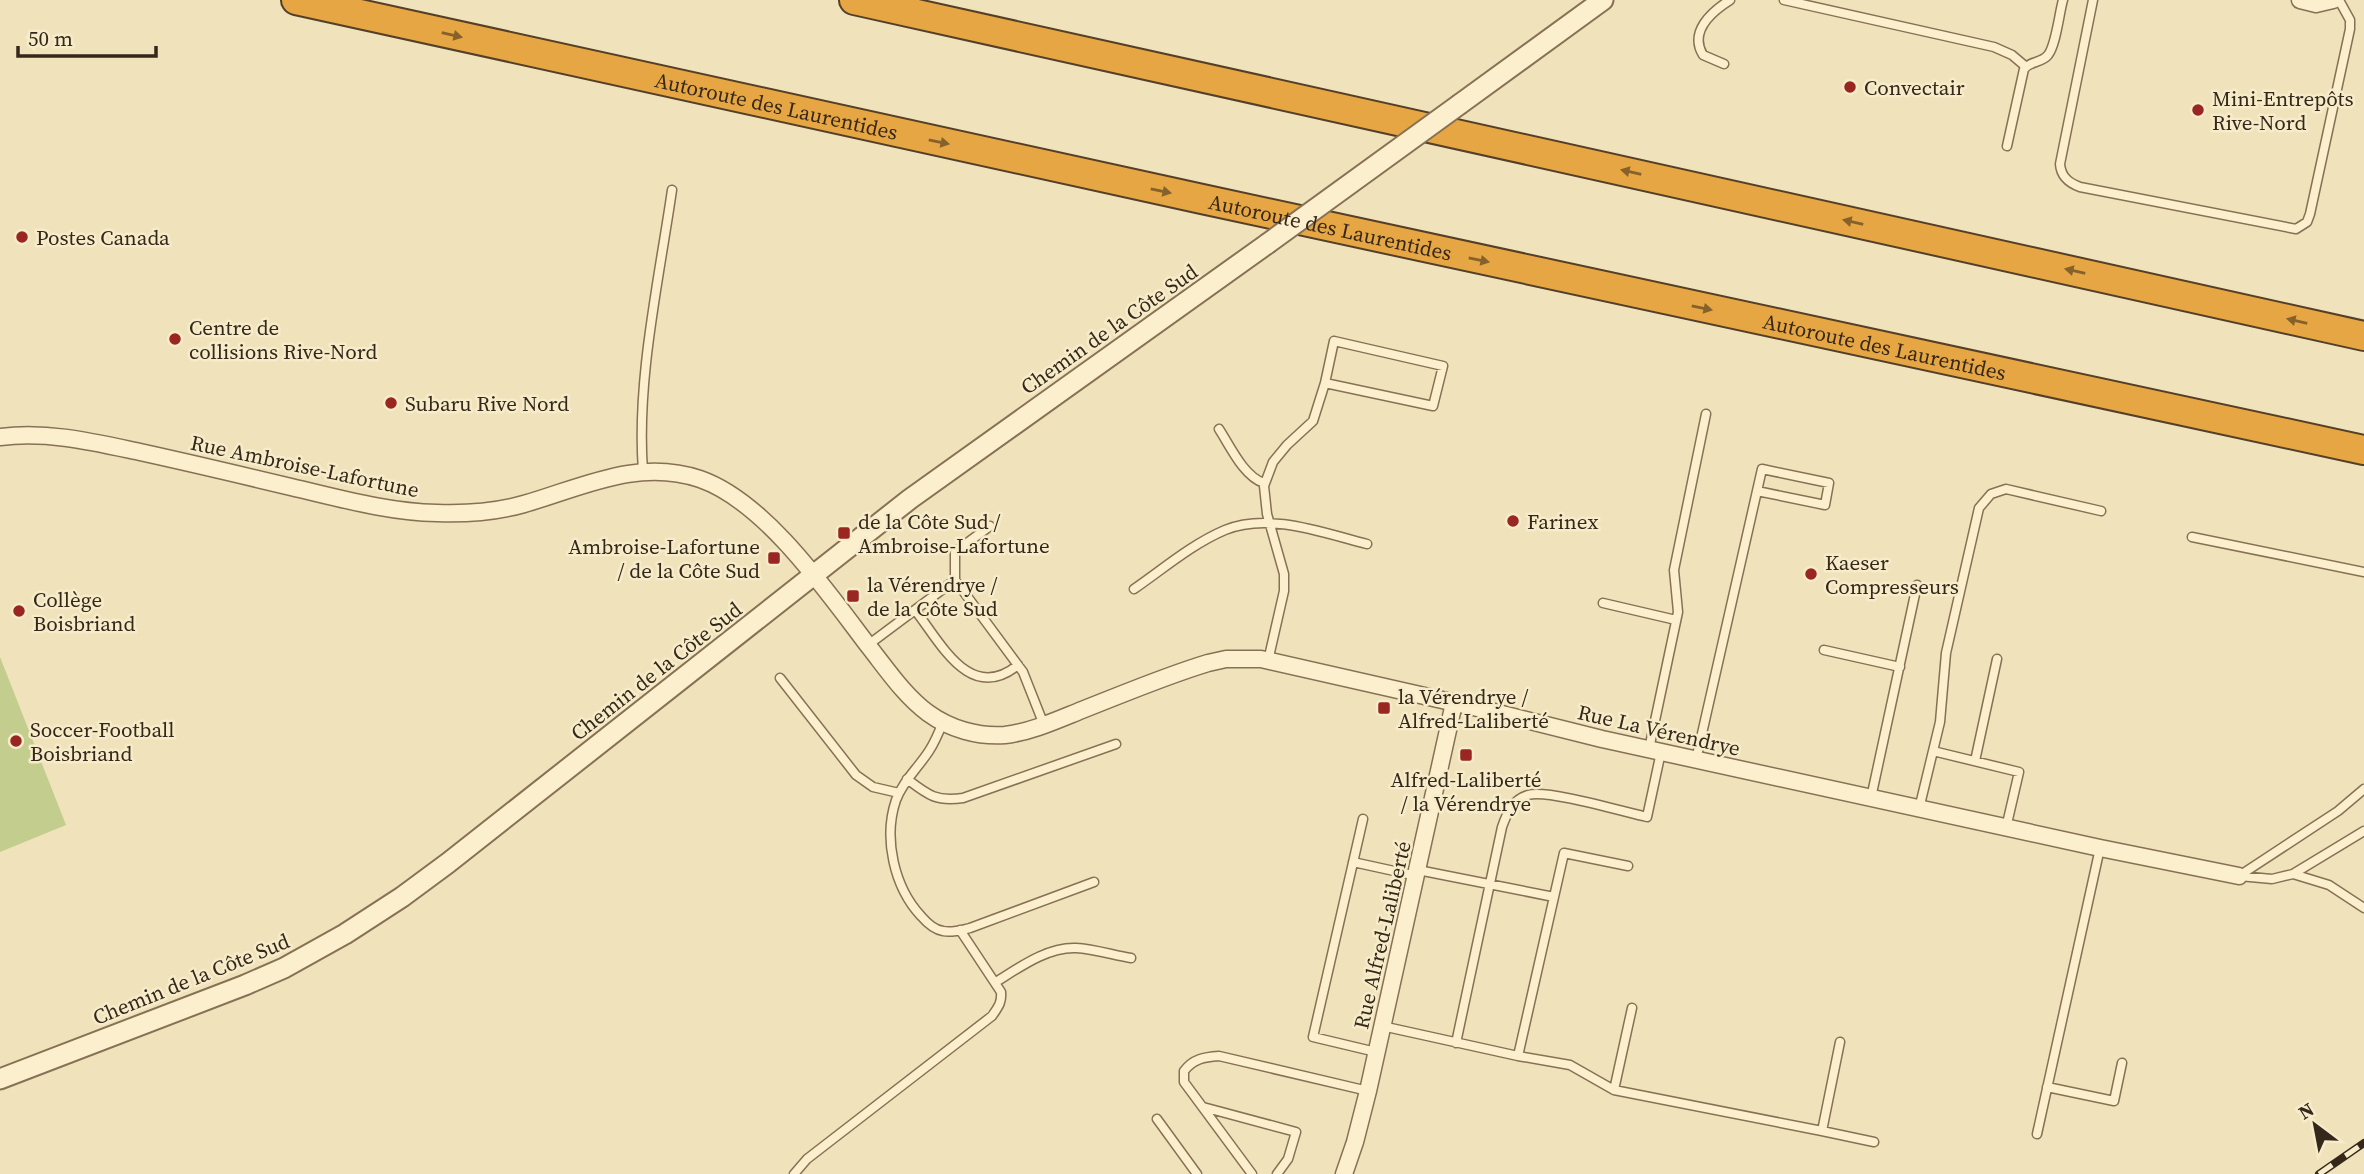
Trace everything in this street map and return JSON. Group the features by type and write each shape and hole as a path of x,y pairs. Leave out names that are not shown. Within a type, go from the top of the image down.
{"highway":[{"name":"Autoroute des Laurentides","path":"296,0 1202,200 2364,450"},
{"path":"854,0 2364,336"}],"street":[{"name":"Chemin de la Côte Sud","path":"0,1079 245,985 345,934 402,897 948,471 1268,244 1603,0"},
{"path":"2300,0 2316,4 2333,0"},
{"name":"Rue Ambroise-Lafortune","path":"0,437 30,435 77,439 337,498 416,512 457,513 509,508 607,477 643,471 674,472 698,478 734,496 768,525 813,576"},
{"name":"Rue La Vérendrye","path":"813,576 915,702 943,722 971,732 1006,735 1044,725 1208,663 1245,658 1454,703 1695,760 2239,876"},
{"name":"Rue Alfred-Laliberté","path":"1345,1174 1368,1091 1454,703"}],"lane":[{"path":"1724,64 1703,55 1697,40 1709,17 1730,0"},
{"path":"1784,0 1994,47 2012,55 2025,66"},
{"path":"2025,66 2046,58 2049,53 2063,0"},
{"path":"2093,0 2060,164 2062,175 2070,183 2080,187 2295,229 2307,222 2310,214 2350,29 2350,20 2339,0"},
{"path":"2007,146 2025,66"},
{"path":"643,471 640,435 643,388 672,190"},
{"path":"1268,661 1284,591 1281,558 1264,498 1264,483 1273,463 1287,445 1313,421 1334,341 1443,366 1433,406 1325,383"},
{"path":"1456,1043 1506,814 1518,799 1528,795 1546,794 1647,817 1678,612 1674,570 1706,414"},
{"path":"1219,429 1249,472 1264,483"},
{"path":"1695,760 1762,469 1829,483 1825,505 1757,491"},
{"path":"1919,808 1940,722 1946,653 1979,508 1991,494 2006,489 2101,511"},
{"path":"1134,589 1211,537 1238,526 1292,525 1367,544"},
{"path":"990,526 955,552 955,580 1023,673 1044,725"},
{"path":"2192,537 2364,572"},
{"path":"868,645 955,580"},
{"path":"1871,798 1917,585"},
{"path":"1603,603 1676,620"},
{"path":"915,610 965,673 987,679 1018,665"},
{"path":"1824,650 1900,667"},
{"path":"1975,761 1997,659"},
{"path":"780,678 856,775 873,787 899,793"},
{"path":"943,722 930,749 899,793 892,816 893,857 904,894 927,923 940,931 960,930 990,922 1094,882"},
{"path":"907,779 929,796 938,799 963,798 1116,744"},
{"path":"1933,751 2019,772 2006,828"},
{"path":"2239,876 2338,811 2364,789"},
{"path":"1363,819 1312,1037 1376,1052"},
{"path":"2239,876 2272,879 2292,874 2364,831"},
{"path":"2037,1134 2099,848"},
{"path":"1518,1056 1564,853 1628,866"},
{"path":"1353,862 1554,897"},
{"path":"2292,874 2329,885 2364,908"},
{"path":"794,1174 807,1160 992,1016 1002,1000 1001,992 960,930"},
{"path":"996,982 1035,959 1058,950 1080,948 1131,958"},
{"path":"1614,1090 1632,1008"},
{"path":"1382,1026 1570,1066 1614,1090 1874,1142"},
{"path":"1822,1131 1840,1042"},
{"path":"1252,1174 1183,1077 1189,1065 1205,1057 1219,1056 1368,1091"},
{"path":"2047,1087 2114,1101 2122,1063"},
{"path":"1203,1107 1296,1132 1288,1159 1277,1174"},
{"path":"1157,1119 1197,1174"}],"green space":[{"name":"Soccer-Football Boisbriand","path":"0,657 66,825 0,852"}],"railway":[{"path":"2319,1174 2364,1143"}],"place":[{"name":"Convectair","path":"1850,87"},
{"name":"Mini-Entrepôts Rive-Nord","path":"2198,110"},
{"name":"Postes Canada","path":"22,237"},
{"name":"Centre de collisions Rive-Nord","path":"175,339"},
{"name":"Subaru Rive Nord","path":"391,403"},
{"name":"Farinex","path":"1513,521"},
{"name":"de la Côte Sud / Ambroise-Lafortune","path":"844,533"},
{"name":"Ambroise-Lafortune / de la Côte Sud","path":"774,558"},
{"name":"Kaeser Compresseurs","path":"1811,574"},
{"name":"la Vérendrye / de la Côte Sud","path":"853,596"},
{"name":"Collège Boisbriand","path":"19,611"},
{"name":"la Vérendrye / Alfred-Laliberté","path":"1384,708"},
{"name":"Soccer-Football Boisbriand","path":"16,741"},
{"name":"Alfred-Laliberté / la Vérendrye","path":"1466,755"}]}
